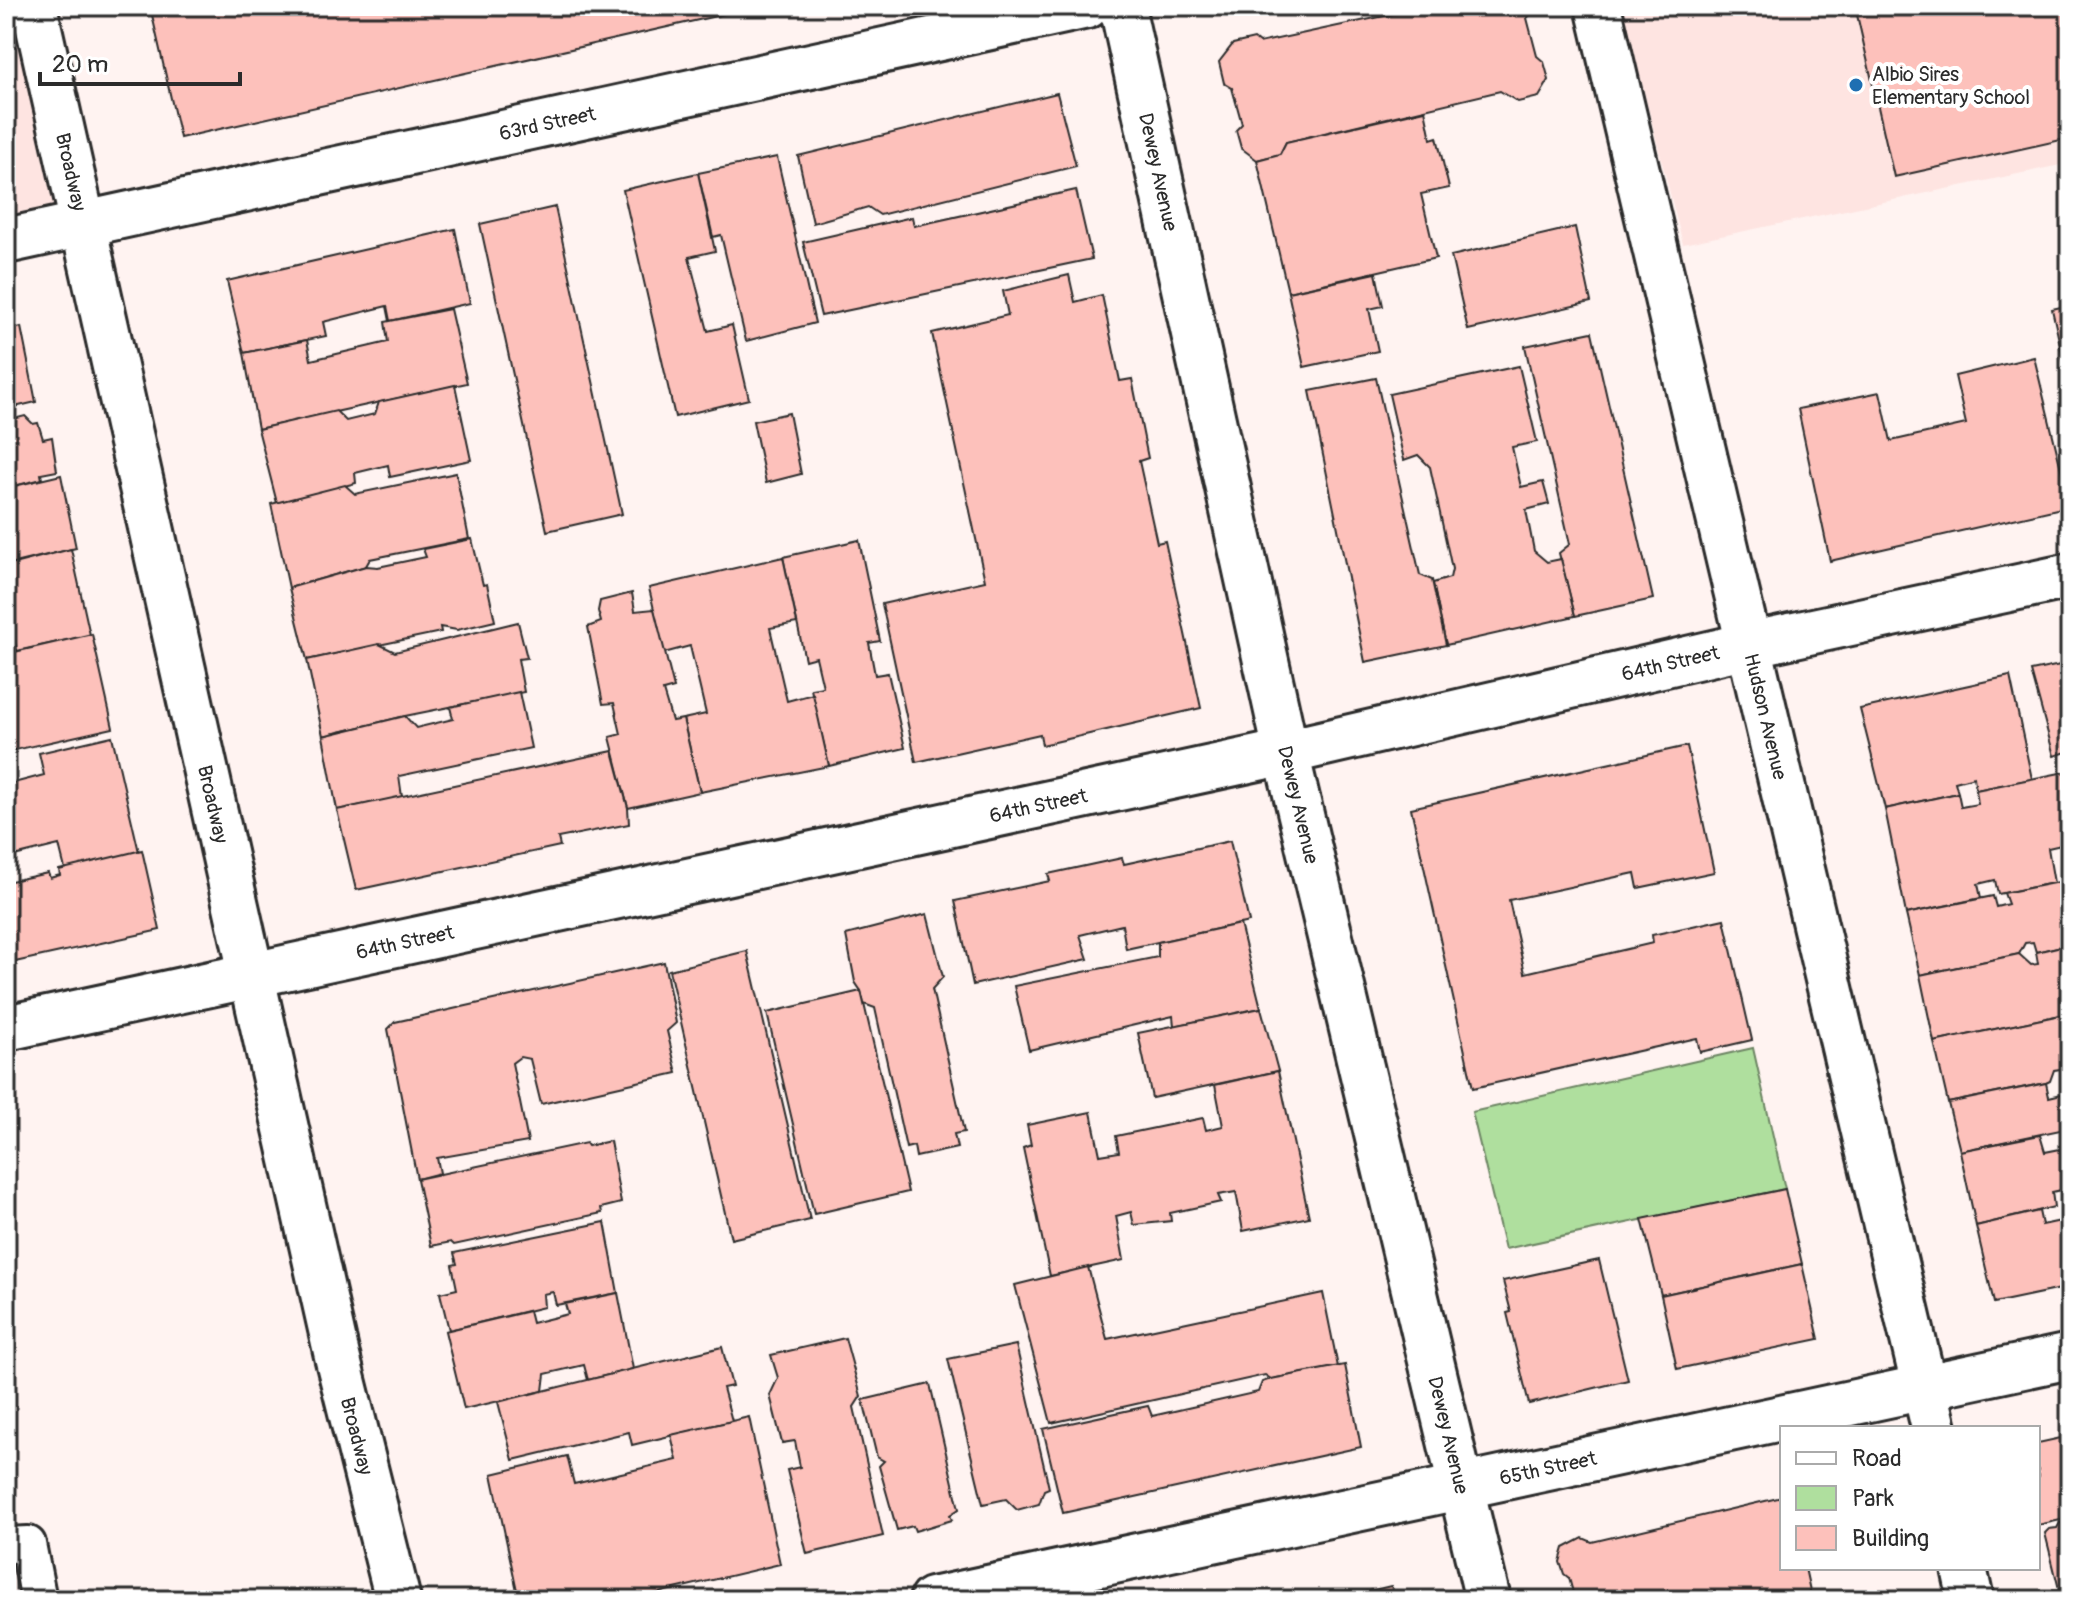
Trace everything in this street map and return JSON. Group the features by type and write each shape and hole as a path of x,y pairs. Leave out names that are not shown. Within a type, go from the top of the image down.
{"street":[{"name":"Broadway","path":"34,6 337,1356 398,1600"},
{"name":"Dewey Avenue","path":"1122,6 1286,752 1488,1600"},
{"name":"Hudson Avenue","path":"1598,6 1929,1408"},
{"name":"63rd Street","path":"6,241 1071,8"},
{"name":"64th Street","path":"6,1028 1286,752 1748,645 2070,576"},
{"name":"65th Street","path":"1822,1426 1929,1408 2070,1356"},
{"name":"65th Street","path":"932,1600 1460,1487 1780,1433"},
{"path":"1964,1570 1971,1600"}],"lane":[{"path":"6,1545 28,1544 39,1600"}],"shaded area":[{"path":"6,6 27,6 74,217 6,234"},
{"name":"Albio Sires Elementary School","path":"1622,6 2070,6 2070,163 1683,244"}],"green space":[{"path":"1753,1048 1785,1189 1505,1249 1472,1112"}],"building":[{"path":"150,6 760,6 180,138"},
{"path":"1431,6 1532,6 1533,12 1527,18 1537,56 1544,62 1549,80 1539,97 1518,102 1500,91 1286,142 1280,154 1257,160 1241,148 1236,130 1242,124 1232,88 1224,83 1219,62 1233,44 1254,39 1259,43"},
{"path":"1855,6 2070,6 2070,138 1894,177"},
{"path":"1057,93 1076,166 880,215 868,207 813,223 798,156"},
{"path":"1425,110 1431,139 1437,137 1449,188 1421,194 1436,258 1288,292 1257,160 1280,154 1286,142"},
{"path":"777,157 815,323 746,341 721,235 713,237 698,173"},
{"path":"698,173 715,251 689,257 708,331 732,325 749,399 675,417 623,190"},
{"path":"1076,190 1092,259 821,316 803,242 912,217 914,226"},
{"path":"555,207 622,514 547,531 480,224"},
{"path":"1575,227 1591,302 1468,330 1451,256"},
{"path":"455,229 470,303 390,321 387,306 323,322 326,336 244,353 227,281"},
{"path":"1376,273 1383,306 1369,309 1378,351 1304,367 1288,292"},
{"path":"1069,275 1075,302 1102,295 1120,381 1132,379 1148,458 1139,461 1157,543 1165,541 1201,708 1042,745 1040,734 916,762 882,604 985,581 932,333 1008,315 1003,291"},
{"path":"2070,305 2070,390 2052,309"},
{"path":"450,309 467,383 258,429 244,353 307,340 311,360 388,342 385,322"},
{"path":"21,327 36,402 6,409 6,331"},
{"path":"1592,332 1653,599 1575,616 1559,553 1570,544 1525,346"},
{"path":"2034,357 2070,506 1830,561 1798,409 1880,392 1891,441 1966,424 1955,376"},
{"path":"1519,366 1537,442 1512,447 1521,487 1543,482 1549,504 1526,510 1534,551 1547,562 1561,559 1575,616 1446,645 1433,583 1450,578 1452,569 1430,467 1418,455 1404,460 1389,394"},
{"path":"1376,378 1420,575 1432,580 1446,645 1365,662 1310,391"},
{"path":"455,385 471,460 390,477 388,465 355,473 356,483 277,503 258,429 336,411 346,421 375,414 379,402"},
{"path":"789,413 801,474 766,483 753,421"},
{"path":"25,416 33,424 38,423 43,439 52,437 57,471 41,474 42,479 6,488 6,421"},
{"path":"456,473 469,539 370,559 366,566 289,588 271,504 345,485 355,494"},
{"path":"61,475 76,548 6,565 6,488"},
{"path":"472,539 495,621 457,630 440,627 441,632 307,660 289,588 366,566 378,567 426,557 423,549"},
{"path":"859,540 880,641 869,643 875,675 888,673 905,748 829,766 811,689 823,687 816,657 805,660 783,557"},
{"path":"71,549 90,635 17,651 11,626 6,627 6,566"},
{"path":"783,557 797,623 770,628 787,701 813,694 829,766 700,792 683,719 706,714 690,646 664,653 649,588"},
{"path":"632,593 635,611 654,609 674,688 663,691 672,721 683,719 700,792 628,808 610,737 621,734 614,703 603,704 588,627 601,622 598,611 600,601"},
{"path":"518,622 527,658 518,659 524,692 323,736 307,660 379,644 395,652"},
{"path":"92,634 113,728 6,752 6,654"},
{"path":"2070,663 2070,751 2054,756 2031,671"},
{"path":"2010,676 2032,779 1976,790 1974,777 1955,782 1958,793 1885,809 1860,709"},
{"path":"519,692 531,748 399,776 402,797 337,810 323,736 405,716 416,728 453,719 450,707"},
{"path":"112,736 139,852 65,869 59,845 6,858 6,785 44,775 39,753"},
{"path":"1687,746 1714,872 1638,888 1635,873 1509,900 1525,973 1653,943 1652,935 1724,919 1752,1040 1700,1052 1697,1038 1473,1088 1411,808"},
{"path":"613,751 628,808 629,824 558,838 560,846 356,890 337,810"},
{"path":"2070,771 2070,843 2048,848 2054,883 1998,894 1995,880 1978,884 1981,898 1906,914 1885,809 1958,793 1961,807 1978,804 1976,790"},
{"path":"1230,841 1249,922 1126,949 1122,925 1080,935 1088,959 973,985 955,901 1050,881 1048,874 1122,858 1124,864"},
{"path":"142,850 160,930 6,964 6,882 48,873 50,878 60,875 59,870"},
{"path":"2059,882 2062,900 2070,898 2070,944 2036,952 2033,942 2025,943 2019,954 1920,975 1906,914 1993,896 1996,907 2008,904 2004,893"},
{"path":"927,914 943,977 932,989 964,1132 954,1134 957,1148 916,1157 914,1146 906,1148 875,1008 864,1004 855,982 846,935"},
{"path":"1240,924 1261,1008 1174,1026 1173,1016 1029,1050 1014,986 1158,957 1158,942"},
{"path":"2070,944 2070,1013 1934,1042 1920,975 2019,954 2031,965 2038,964 2036,952"},
{"path":"747,951 810,1220 731,1239 669,970"},
{"path":"664,962 676,1023 667,1031 677,1073 541,1104 530,1059 520,1057 512,1063 528,1142 437,1158 440,1173 417,1179 388,1029 395,1022"},
{"path":"861,991 908,1192 814,1214 767,1013"},
{"path":"1261,1008 1278,1071 1152,1098 1138,1033"},
{"path":"2070,1013 2070,1080 2063,1082 2061,1069 2054,1070 2046,1083 1948,1103 1934,1042"},
{"path":"1278,1071 1309,1217 1243,1231 1236,1192 1218,1195 1221,1202 1170,1213 1171,1221 1134,1225 1131,1212 1116,1216 1124,1260 1050,1276 1023,1148 1031,1145 1027,1125 1091,1112 1100,1155 1119,1152 1116,1136 1203,1118 1206,1130 1223,1126 1215,1085"},
{"path":"2046,1083 2049,1097 2070,1092 2070,1128 1960,1151 1948,1103"},
{"path":"2040,1135 2045,1152 2070,1147 2070,1188 2052,1192 2054,1207 1976,1226 1960,1151"},
{"path":"610,1141 621,1203 601,1208 602,1213 454,1245 451,1242 431,1246 417,1179 586,1143 588,1146"},
{"path":"1785,1189 1802,1264 1661,1295 1642,1219"},
{"path":"2039,1211 2042,1225 2070,1219 2070,1287 1994,1303 1976,1226"},
{"path":"605,1222 618,1293 556,1305 553,1292 543,1294 544,1307 449,1330 440,1293 457,1289 452,1265 457,1264 454,1253"},
{"path":"1599,1260 1628,1380 1529,1404 1507,1313 1511,1312 1503,1281"},
{"path":"1802,1264 1819,1339 1677,1369 1661,1295"},
{"path":"1088,1267 1107,1339 1323,1293 1338,1367 1271,1379 1265,1375 1051,1423 1015,1285"},
{"path":"618,1293 633,1369 588,1380 584,1365 545,1374 543,1391 464,1409 445,1331 529,1311 532,1323 568,1314 565,1304"},
{"path":"845,1338 861,1396 854,1407 883,1536 807,1554 787,1470 800,1467 795,1441 782,1443 770,1395 778,1378 771,1355"},
{"path":"1016,1345 1049,1488 1044,1490 1039,1504 1017,1510 1006,1499 983,1504 948,1359"},
{"path":"722,1347 732,1386 723,1388 732,1421 632,1445 629,1432 513,1460 498,1402"},
{"path":"1345,1365 1361,1447 1063,1513 1043,1429 1148,1406 1152,1416 1258,1392 1262,1382 1271,1379"},
{"path":"930,1384 959,1509 950,1515 952,1520 915,1531 913,1526 897,1530 879,1466 884,1461 877,1457 863,1400"},
{"path":"749,1417 780,1564 628,1600 519,1600 492,1474 567,1456 574,1484 677,1460 671,1435"},
{"path":"2070,1436 2070,1518 2040,1525 2040,1443"},
{"path":"1780,1497 1780,1570 1805,1570 1812,1600 1575,1600 1569,1578 1560,1562 1564,1548 1583,1538 1592,1542"},
{"path":"2070,1521 2070,1591 2060,1593 2045,1533 2057,1528 2060,1523"},
{"path":"1391,1586 1395,1600 1331,1600"}],"place":[{"name":"Albio Sires Elementary School","path":"1856,85"}]}
